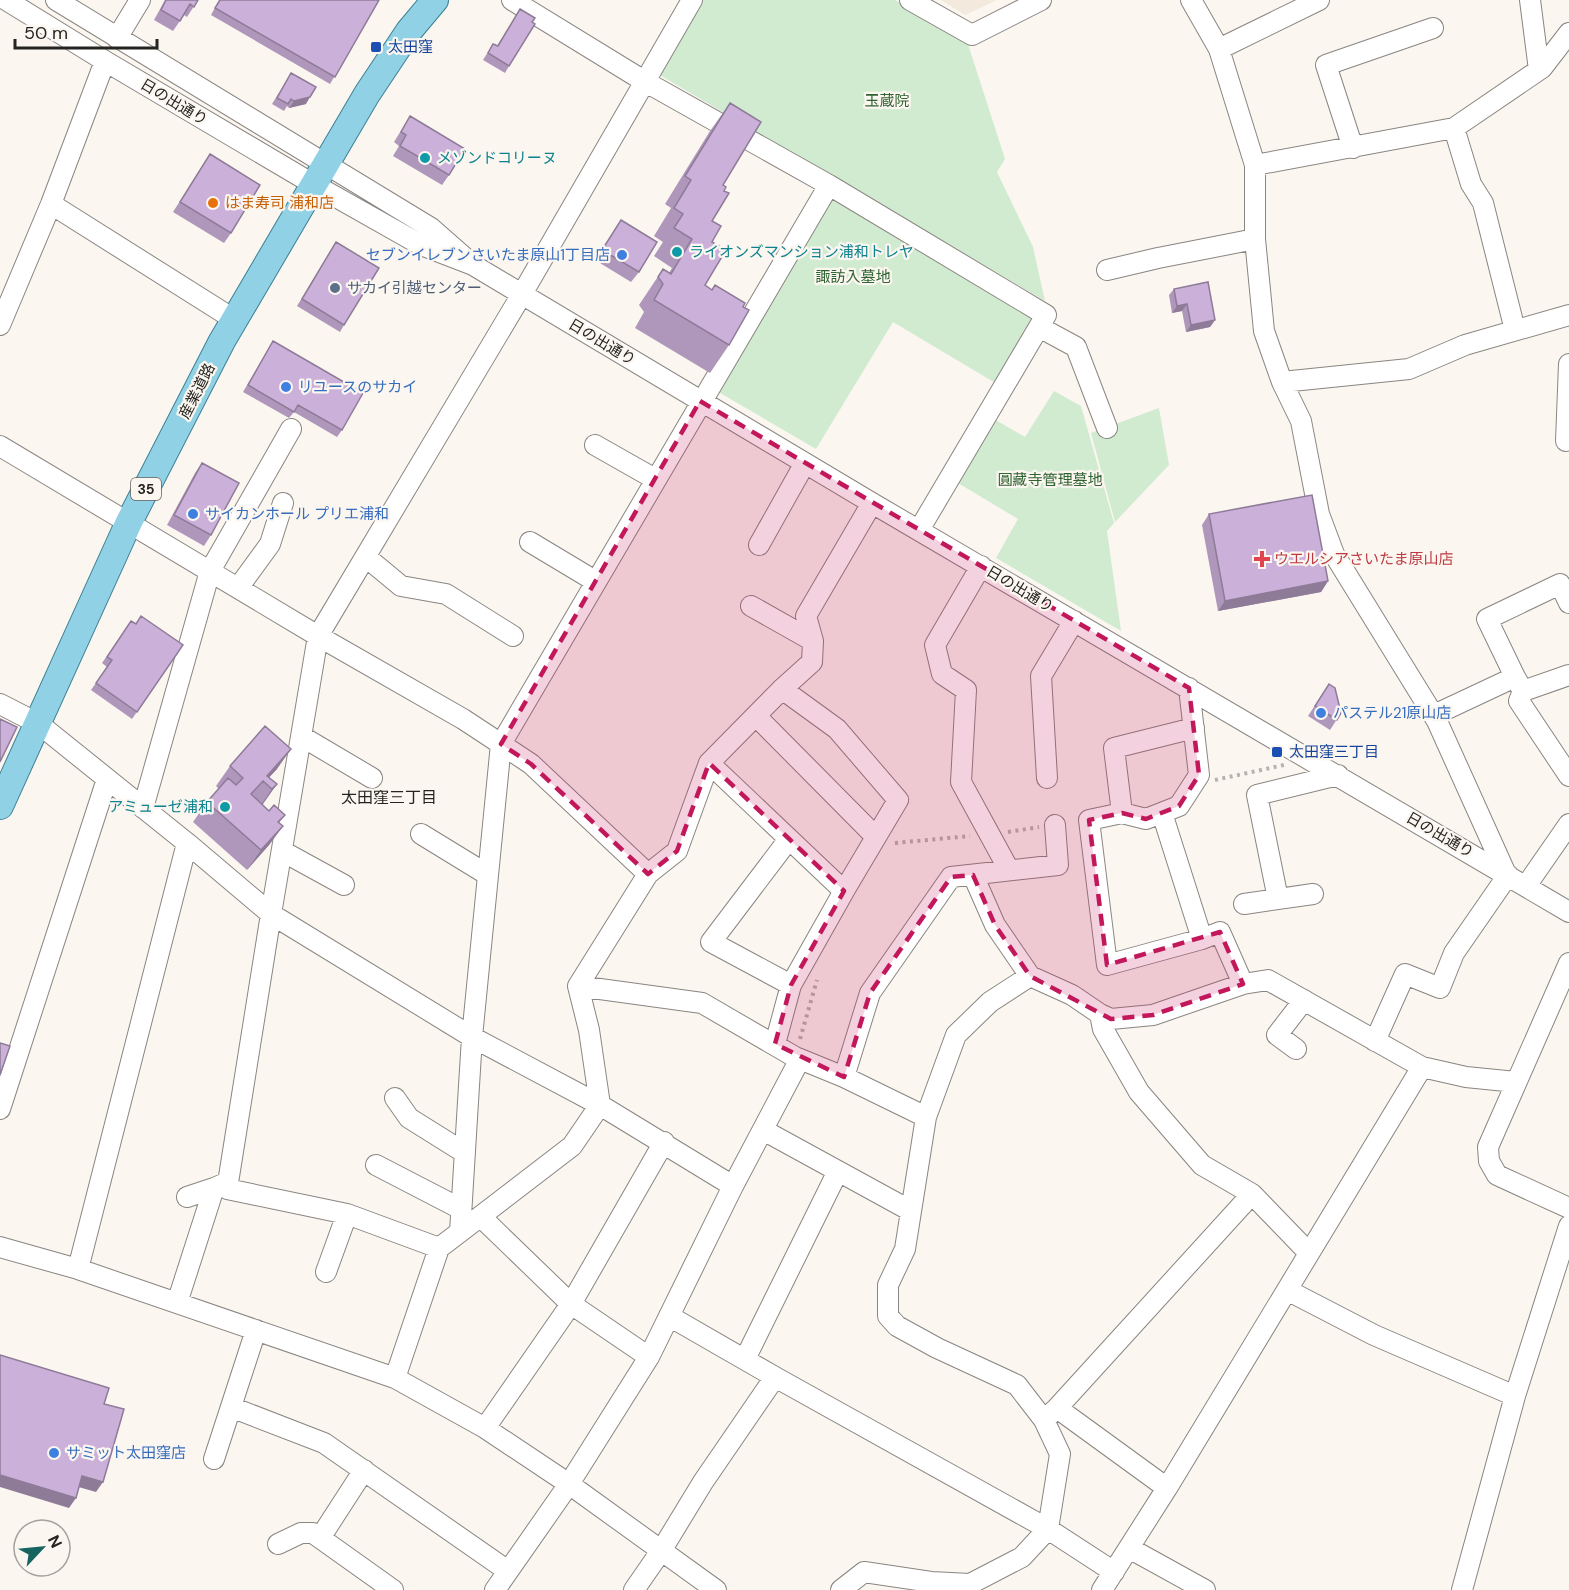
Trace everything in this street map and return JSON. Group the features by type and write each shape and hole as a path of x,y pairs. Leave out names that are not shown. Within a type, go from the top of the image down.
{"main road":[{"name":"産業道路","path":"0,806 129,522 235,320 367,94 397,49 435,0"}],"street":[{"name":"日の出通り","path":"6,0 105,61 319,174 431,228 473,265 872,503 1569,912"},
{"name":"日の出通り","path":"56,0 297,148 319,174"},
{"path":"117,38 140,0"},
{"path":"512,0 644,81 829,185 1046,315 919,530"},
{"path":"177,1303 221,1185 271,914 318,636 522,294 692,0"},
{"path":"910,0 972,35 1041,0"},
{"path":"1191,0 1219,49 1255,165 1255,239 1264,331 1282,382 1301,421 1319,514 1334,554 1434,715 1507,874 1454,953 1440,988 1405,974 1375,1041"},
{"path":"1219,49 1318,0"},
{"path":"1530,0 1539,70"},
{"path":"1353,148 1326,65 1433,28"},
{"path":"1255,165 1454,128 1539,70 1567,40"},
{"path":"0,325 6,296 51,204 105,61"},
{"path":"1454,128 1471,184 1483,202 1515,330"},
{"path":"460,1232 472,1036 501,744 700,401 829,185"},
{"path":"51,204 235,320"},
{"path":"1107,270 1255,239"},
{"path":"1282,382 1409,369 1465,345 1569,315"},
{"path":"1039,327 1076,347 1107,428"},
{"path":"1566,441 1569,364"},
{"path":"143,808 210,571 291,429"},
{"path":"595,445 655,479"},
{"path":"0,446 318,636 464,719 531,765 648,874"},
{"path":"759,545 805,463"},
{"path":"237,588 270,544 283,503"},
{"path":"395,1378 439,1248 572,1146 600,1105 590,1030 578,986 648,874 677,851 709,763 812,662 813,641 806,616 872,503"},
{"path":"530,542 595,581"},
{"path":"366,556 401,586 446,594 513,636"},
{"path":"981,566 935,645 942,674 966,690 961,782 1009,870"},
{"path":"1569,603 1560,584 1486,619 1519,684 1519,700 1569,776"},
{"path":"751,606 813,641"},
{"path":"1047,778 1041,676 1074,621"},
{"path":"1434,715 1519,684 1569,675"},
{"path":"1189,688 1199,775 1179,806 1146,819 1122,813 1089,820 1107,964 1202,939 1220,932 1243,984"},
{"path":"775,1044 791,985 898,800 837,729 782,689"},
{"path":"0,704 39,724 271,914 472,1036 600,1105 733,1186"},
{"path":"756,716 876,837"},
{"path":"1122,813 1114,748 1194,728"},
{"path":"301,736 372,778"},
{"path":"709,763 844,891"},
{"path":"1278,899 1257,795 1338,775"},
{"path":"0,1109 106,779"},
{"path":"1162,813 1202,939"},
{"path":"1527,886 1569,824"},
{"path":"844,1077 870,993 951,877 1058,865 1055,825"},
{"path":"422,834 488,875"},
{"path":"789,838 711,942 791,985"},
{"path":"78,1269 187,843"},
{"path":"282,851 344,885"},
{"path":"973,875 995,925 1030,976 1072,995 1111,1019 1153,1015 1243,984 1268,980 1422,1067 1466,1077 1516,1082"},
{"path":"1244,904 1313,894"},
{"path":"1569,963 1488,1148 1489,1161 1497,1175 1569,1208"},
{"path":"1030,976 990,1002 956,1035 926,1117 905,1249 888,1285 888,1316 897,1326 937,1348 1017,1385 1050,1414 1167,1488"},
{"path":"578,986 702,1003 797,1058 844,1077 926,1117"},
{"path":"1296,1048 1277,1035 1304,1000"},
{"path":"1100,1014 1103,1029 1139,1092 1202,1165 1252,1194 1309,1253"},
{"path":"495,1590 569,1484 649,1357 797,1058"},
{"path":"1102,1590 1167,1488 1422,1067"},
{"path":"395,1098 409,1118 465,1153"},
{"path":"763,1130 911,1211"},
{"path":"485,1428 571,1304 664,1142"},
{"path":"376,1165 461,1209"},
{"path":"745,1359 838,1171"},
{"path":"187,1197 221,1185"},
{"path":"221,1185 227,1189 347,1214 439,1248"},
{"path":"1050,1414 1252,1194"},
{"path":"326,1272 347,1214"},
{"path":"481,1217 571,1304 649,1357"},
{"path":"1462,1590 1515,1396 1569,1226"},
{"path":"0,1246 78,1269 395,1378 485,1428 569,1484 716,1590"},
{"path":"1287,1290 1374,1335 1515,1396"},
{"path":"669,1316 1048,1529 1114,1572"},
{"path":"214,1460 256,1330"},
{"path":"634,1590 703,1482 775,1377"},
{"path":"231,1407 324,1443 508,1570"},
{"path":"842,1590 864,1572 932,1582 970,1584 1022,1557 1048,1529 1060,1454 1050,1414"},
{"path":"320,1538 364,1470"},
{"path":"278,1544 301,1533 313,1533 393,1590"},
{"path":"1129,1548 1205,1590"}],"path":[{"path":"890,851 896,841 989,835 1055,825"},
{"path":"797,1058 818,976"}],"highlighted area":[{"path":"700,401 1189,688 1199,775 1179,806 1146,819 1122,813 1089,820 1107,965 1220,932 1243,984 1153,1015 1111,1019 1030,976 995,925 973,875 951,877 870,993 844,1077 775,1044 791,985 844,891 709,763 677,851 648,874 531,764 501,744"}],"shaded area":[{"path":"941,0 997,0 965,15"}],"green space":[{"name":"玉蔵院","path":"700,0 895,0 967,41 1005,159 997,172 1033,247 1045,301 658,74"},
{"name":"諏訪入墓地","path":"832,193 1035,319 997,384 893,322 816,449 715,390"},
{"name":"圓藏寺管理墓地","path":"1054,391 1081,406 1114,523 1107,531 1121,631 996,558 1018,519 958,483 994,419 1025,437"},
{"path":"1159,408 1169,465 1115,522 1091,433"}],"building":[{"path":"166,0 198,0 194,7 190,4 180,21 161,10"},
{"path":"220,0 379,0 335,77 215,8"},
{"path":"520,9 535,18 532,22 535,24 509,66 488,53 493,44 498,46"},
{"path":"291,73 316,87 310,97 294,101 291,99 288,104 277,98"},
{"path":"730,103 761,122 723,185 726,187 724,191 729,193 712,221 721,226 712,242 726,250 705,285 712,290 715,285 745,303 743,307 749,310 729,345 654,300 663,284 658,277 663,269 671,274 692,239 674,228 683,214 674,208 691,180 685,176"},
{"path":"410,116 465,149 449,175 400,146 406,135 401,132"},
{"path":"210,154 260,185 231,233 180,202"},
{"path":"621,220 657,242 639,272 602,250"},
{"path":"336,242 379,268 344,325 302,299"},
{"path":"1208,282 1215,320 1191,325 1187,304 1177,306 1174,289"},
{"path":"273,341 363,393 342,430 298,405 294,412 248,385"},
{"path":"202,463 239,483 211,535 174,515"},
{"path":"1312,495 1328,581 1225,601 1209,514"},
{"path":"141,616 183,645 137,712 96,683 112,660 107,657 131,621 136,624"},
{"path":"1329,684 1335,688 1341,713 1337,720 1315,706"},
{"path":"0,719 17,727 0,762"},
{"path":"265,726 291,749 267,776 277,784 272,789 263,781 251,794 269,811 274,805 285,815 278,822 283,826 261,850 207,802 228,778 236,785 243,778 230,766"},
{"path":"0,1043 10,1046 0,1075"},
{"name":"サミット太田窪店","path":"0,1355 109,1388 104,1404 124,1409 103,1482 82,1476 76,1498 0,1475"}],"place":[{"name":"太田窪","path":"376,47"},
{"name":"メゾンドコリーヌ","path":"425,158"},
{"name":"はま寿司 浦和店","path":"213,203"},
{"name":"ライオンズマンション浦和トレヤ","path":"677,252"},
{"name":"セブンイレブンさいたま原山1丁目店","path":"622,255"},
{"name":"サカイ引越センター","path":"335,288"},
{"name":"リユースのサカイ","path":"286,387"},
{"name":"サイカンホール プリエ浦和","path":"193,514"},
{"name":"ウエルシアさいたま原山店","path":"1262,559"},
{"name":"パステル21原山店","path":"1321,713"},
{"name":"太田窪三丁目","path":"1277,752"},
{"name":"アミューゼ浦和","path":"225,807"},
{"name":"サミット太田窪店","path":"54,1453"}],"district":[{"name":"太田窪三丁目","path":"389,797"}]}
